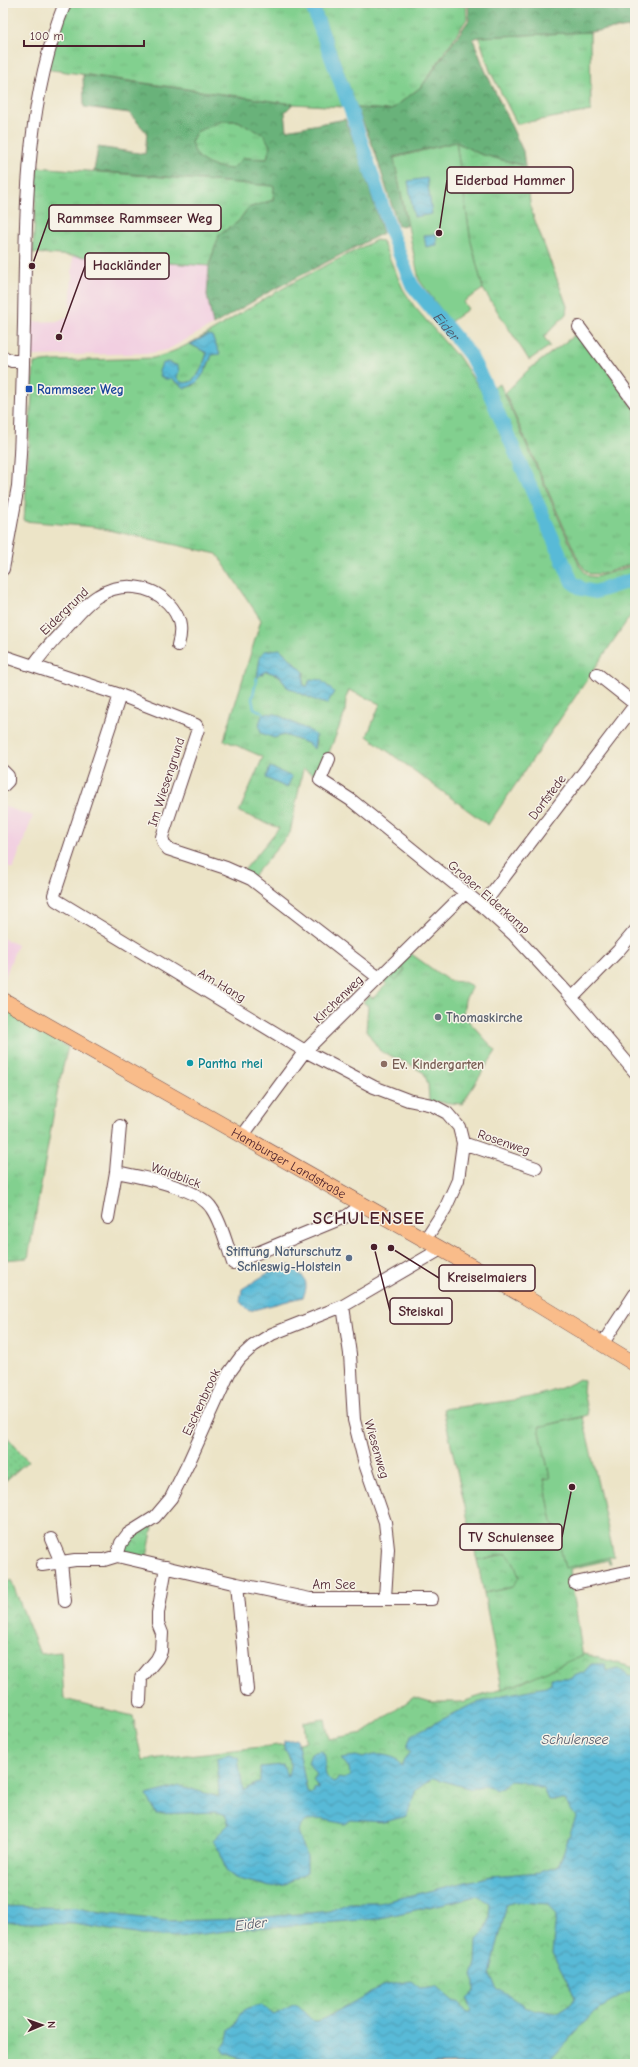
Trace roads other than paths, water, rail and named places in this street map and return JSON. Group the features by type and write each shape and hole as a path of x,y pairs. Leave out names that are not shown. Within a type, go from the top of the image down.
{"main road":[{"name":"Hamburger Landstraße","path":"3,1000 243,1135 441,1249 603,1343 635,1364"}],"street":[{"path":"3,569 18,486 23,361 24,254 28,166 35,116 46,69 65,3"},
{"path":"579,327 635,403"},
{"path":"3,357 12,361 23,361"},
{"name":"Eidergrund","path":"33,666 42,652 97,596 110,590 122,587 146,589 167,602 175,612 180,622 182,632 178,645"},
{"name":"Im Wiesengrund","path":"3,656 120,695 196,725 198,729 162,837 164,844 168,849 226,868 250,879 379,978"},
{"name":"Dorfstede","path":"482,906 635,705 597,674"},
{"name":"Am Hang","path":"120,695 54,895 56,900 305,1051 374,1087 408,1100 432,1105 447,1112 459,1127 463,1143 458,1180 445,1209 425,1240"},
{"name":"Großer Eiderkamp","path":"329,759 320,780 351,800 482,906 518,939 572,998 635,1072"},
{"path":"3,771 8,776 8,781 3,786"},
{"name":"Kirchenweg","path":"243,1135 305,1051 465,893"},
{"path":"572,998 618,951 635,931"},
{"path":"108,1218 116,1172 120,1126"},
{"name":"Rosenweg","path":"463,1143 536,1168"},
{"name":"Waldblick","path":"116,1172 162,1182 202,1199 212,1208 233,1263 346,1216 354,1211 360,1203"},
{"name":"Eschenbrook","path":"117,1556 121,1543 128,1534 155,1517 171,1498 229,1373 240,1358 253,1346 272,1334 343,1306 441,1249"},
{"path":"603,1343 635,1294"},
{"name":"Wiesenweg","path":"343,1306 350,1354 354,1420 365,1464 385,1522 388,1549 385,1598"},
{"path":"52,1539 60,1562 65,1601"},
{"path":"42,1565 60,1562 104,1560 117,1556"},
{"name":"Am See","path":"117,1556 237,1584 310,1599 432,1599"},
{"path":"140,1701 141,1678 157,1659 161,1650 162,1633 158,1623 158,1613 166,1567"},
{"path":"575,1584 635,1570"},
{"path":"237,1584 248,1690"}],"water":[{"path":"427,178 432,214 414,217 408,181"},
{"path":"436,234 437,245 426,247 424,235"},
{"path":"208,335 212,336 220,354 212,355 208,366 195,384 185,388 172,379 165,379 161,377 159,371 162,364 167,362 178,366 179,371 177,378 181,382 187,383 195,378 201,369 207,353 190,344"},
{"path":"280,649 304,672 303,684 307,687 310,679 321,680 334,692 327,704 319,702 287,687 280,676 266,671 257,678 260,657 264,651"},
{"path":"263,713 276,714 312,732 316,736 314,749 307,743 284,735 274,738 261,733 259,724"},
{"path":"270,767 292,777 287,788 266,778"},
{"path":"290,1265 306,1282 303,1297 249,1311 240,1302 242,1289 268,1273"},
{"name":"Schulensee","path":"591,1664 605,1664 606,1671 618,1668 627,1673 628,1676 635,1677 635,1988 594,2012 552,2058 549,2064 248,2064 245,2061 225,2053 222,2048 227,2040 229,2030 234,2026 240,2014 249,2009 261,2005 274,2015 293,2005 298,2006 314,2022 318,2022 382,1986 411,1981 420,1988 436,1986 453,2001 460,2003 465,2013 471,2011 467,1998 475,1991 475,1983 472,1976 476,1963 477,1940 486,1928 490,1904 477,1896 376,1919 243,1929 179,1937 141,1935 74,1924 3,1922 3,1906 78,1908 101,1913 169,1921 245,1919 329,1911 349,1903 379,1903 491,1876 540,1872 558,1867 576,1817 564,1800 548,1800 543,1789 521,1782 510,1781 497,1790 483,1786 472,1789 433,1778 416,1790 407,1816 384,1822 351,1820 345,1824 318,1819 306,1821 298,1831 307,1857 307,1872 284,1885 270,1887 235,1878 226,1871 220,1851 213,1840 229,1824 225,1815 217,1812 156,1814 147,1795 180,1786 219,1797 217,1758 229,1755 238,1758 243,1791 260,1781 260,1767 283,1765 287,1776 290,1769 290,1762 284,1748 284,1741 297,1739 307,1791 310,1793 314,1792 314,1788 319,1789 313,1779 316,1774 308,1763 311,1753 321,1751 324,1753 327,1777 334,1782 339,1778 344,1779 350,1776 349,1768 341,1758 356,1756 363,1758 375,1755 384,1755 396,1759 402,1766 405,1759 411,1752 407,1747 411,1735 471,1705 503,1695 546,1687 551,1684 551,1678 570,1678 584,1672","holes":["517,1902 548,1904 556,1916 552,1953 575,1997 571,2003 556,2013 527,2008 497,1988 490,1975 507,1904"]}],"waterway":[{"name":"Eider","path":"311,3 350,108 393,238 412,285 470,355 488,390 572,582 582,589 595,592 635,579"},
{"path":"257,678 252,699 254,708 263,713"}],"place":[{"name":"Eiderbad Hammer","path":"439,233"},
{"name":"Rammsee Rammseer Weg","path":"32,266"},
{"name":"Hackländer","path":"59,337"},
{"name":"Rammseer Weg","path":"29,389"},
{"name":"Thomaskirche","path":"438,1017"},
{"name":"Pantha rhei","path":"190,1063"},
{"name":"Ev. Kindergarten","path":"384,1064"},
{"name":"Steiskal","path":"374,1247"},
{"name":"Kreiselmaiers","path":"391,1248"},
{"name":"Stiftung Naturschutz Schleswig-Holstein","path":"349,1258"},
{"name":"TV Schulensee","path":"572,1487"}],"district":[{"name":"SCHULENSEE","path":"369,1218"}]}
